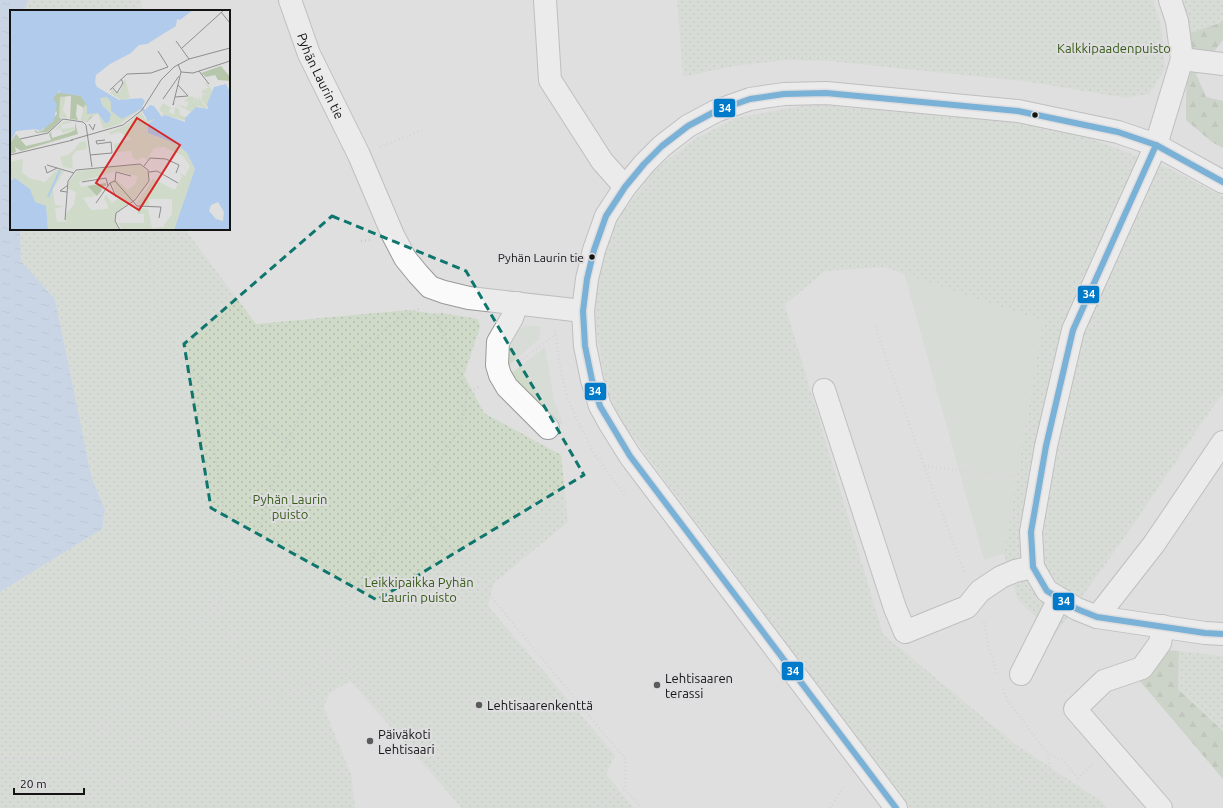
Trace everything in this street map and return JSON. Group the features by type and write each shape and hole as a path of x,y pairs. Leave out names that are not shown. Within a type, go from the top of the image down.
{"street":[{"name":"Pyhän Laurin tie","path":"290,0 309,54 359,156 393,234 405,258 438,298 469,298 584,311"},
{"path":"545,0 550,80 602,161 625,187"},
{"path":"1170,0 1177,21 1182,60 1156,145 1073,330 1046,446 1030,532 1033,567 1047,592 1077,609 1097,617 1223,634"},
{"path":"1182,60 1223,64"},
{"path":"896,808 630,456 600,406 592,380 585,346 584,311 587,279 594,250 606,216 625,187 644,164 662,146 688,126 716,111 750,99 784,94 826,93 1018,112 1118,132 1156,145 1223,182"},
{"path":"517,303 512,318 498,342 497,365 500,375 507,387 548,428"},
{"path":"824,390 895,608 905,632 967,607 980,591 1001,577 1015,571 1033,567"},
{"path":"1097,617 1154,544 1223,442"},
{"path":"1021,674 1059,599"},
{"path":"1161,808 1075,709 1104,681 1142,668 1160,643 1163,626"}],"path":[{"path":"97,10 99,0"},
{"path":"359,156 425,129"},
{"path":"1111,188 1112,181 1110,165 1106,156 1118,132"},
{"path":"143,230 152,267 159,326 173,352 228,404 288,442"},
{"path":"68,759 102,728 220,602 253,553 276,472 306,402 390,324 438,298 448,348 466,393 461,426 425,485 408,496 393,514 309,685 260,703 138,740 102,728"},
{"path":"875,326 924,466 969,584 980,591"},
{"path":"201,379 223,497 220,602 225,630 245,655 272,671 309,685 342,762 346,808"},
{"path":"924,466 1040,480"},
{"path":"408,496 625,759 626,789 642,808"},
{"path":"358,587 368,591"},
{"path":"324,653 343,664 349,670 469,808"},
{"path":"349,670 358,662"},
{"path":"411,742 423,732"},
{"path":"991,808 990,792 1051,775 1048,754 1064,761 1078,778 1110,749"},
{"path":"0,759 68,759 109,776 165,808"},
{"path":"122,783 133,767 142,762"},
{"path":"830,808 845,785"},
{"path":"596,808 626,789"}],"highlighted area":[{"path":"332,216 466,271 584,475 377,600 211,508 184,344"}],"green space":[{"path":"29,0 141,0 142,10 24,10"},
{"name":"Kalkkipaadenpuisto","path":"677,0 1153,0 1161,25 1165,69 1149,94 1126,98 1024,81 828,61 786,60 734,66 683,77"},
{"path":"1181,0 1223,0 1223,40 1196,74 1206,97 1223,101 1223,148 1212,142 1186,120 1190,33"},
{"name":"Kalkkipaadenpuisto","path":"1181,0 1223,0 1223,22 1190,33"},
{"path":"811,104 1015,122 1087,137 1168,168 1223,196 1223,395 1214,405 1131,528 1055,635 1018,600 1004,554 1043,321 885,267 825,271 785,305 883,634 1015,744 1102,802 1107,808 910,808 651,462 621,420 606,388 593,313 599,274 613,224 657,168 695,139 736,118"},
{"name":"Pyhän Laurin puisto","path":"20,230 186,230 256,324 408,310 435,314 442,313 478,319 480,327 464,375 484,413 561,455 568,522 494,583 488,606 615,755 606,774 634,808 462,808 350,681 329,694 324,707 351,774 355,808 0,808 0,592 102,529 105,509 92,479 55,299 21,261"},
{"path":"904,273 1043,321 1004,554 984,560"},
{"path":"526,325 541,327 539,339 506,368 506,348 508,343 514,334"},
{"path":"545,347 554,400 563,423 559,424 532,401 509,375"},
{"path":"1165,650 1179,651 1178,689 1223,731 1223,779 1139,680"},
{"path":"1179,651 1223,656 1223,731 1178,689"}],"water":[{"path":"0,0 29,0 24,10 10,10 10,230 20,230 21,261 55,299 92,479 105,509 102,529 0,592"}],"transit line":[{"name":"34","path":"896,808 630,456 600,406 592,380 585,346 583,311 587,279 594,250 606,216 625,187 644,164 662,146 688,126 716,111 750,99 784,94 826,93 1018,111 1118,132 1156,145 1223,182"},
{"name":"34","path":"1156,145 1073,330 1046,446 1031,532 1033,567 1047,591 1077,609 1097,617 1205,633 1223,634"}],"place":[{"name":"Pyhän Laurin tie","path":"592,257"},
{"name":"Lehtisaaren terassi","path":"657,685"},
{"name":"Lehtisaarenkenttä","path":"479,705"},
{"name":"Päiväkoti Lehtisaari","path":"370,741"}],"park label":[{"name":"Leikkipaikka Pyhän Laurin puisto","path":"419,590"}]}
